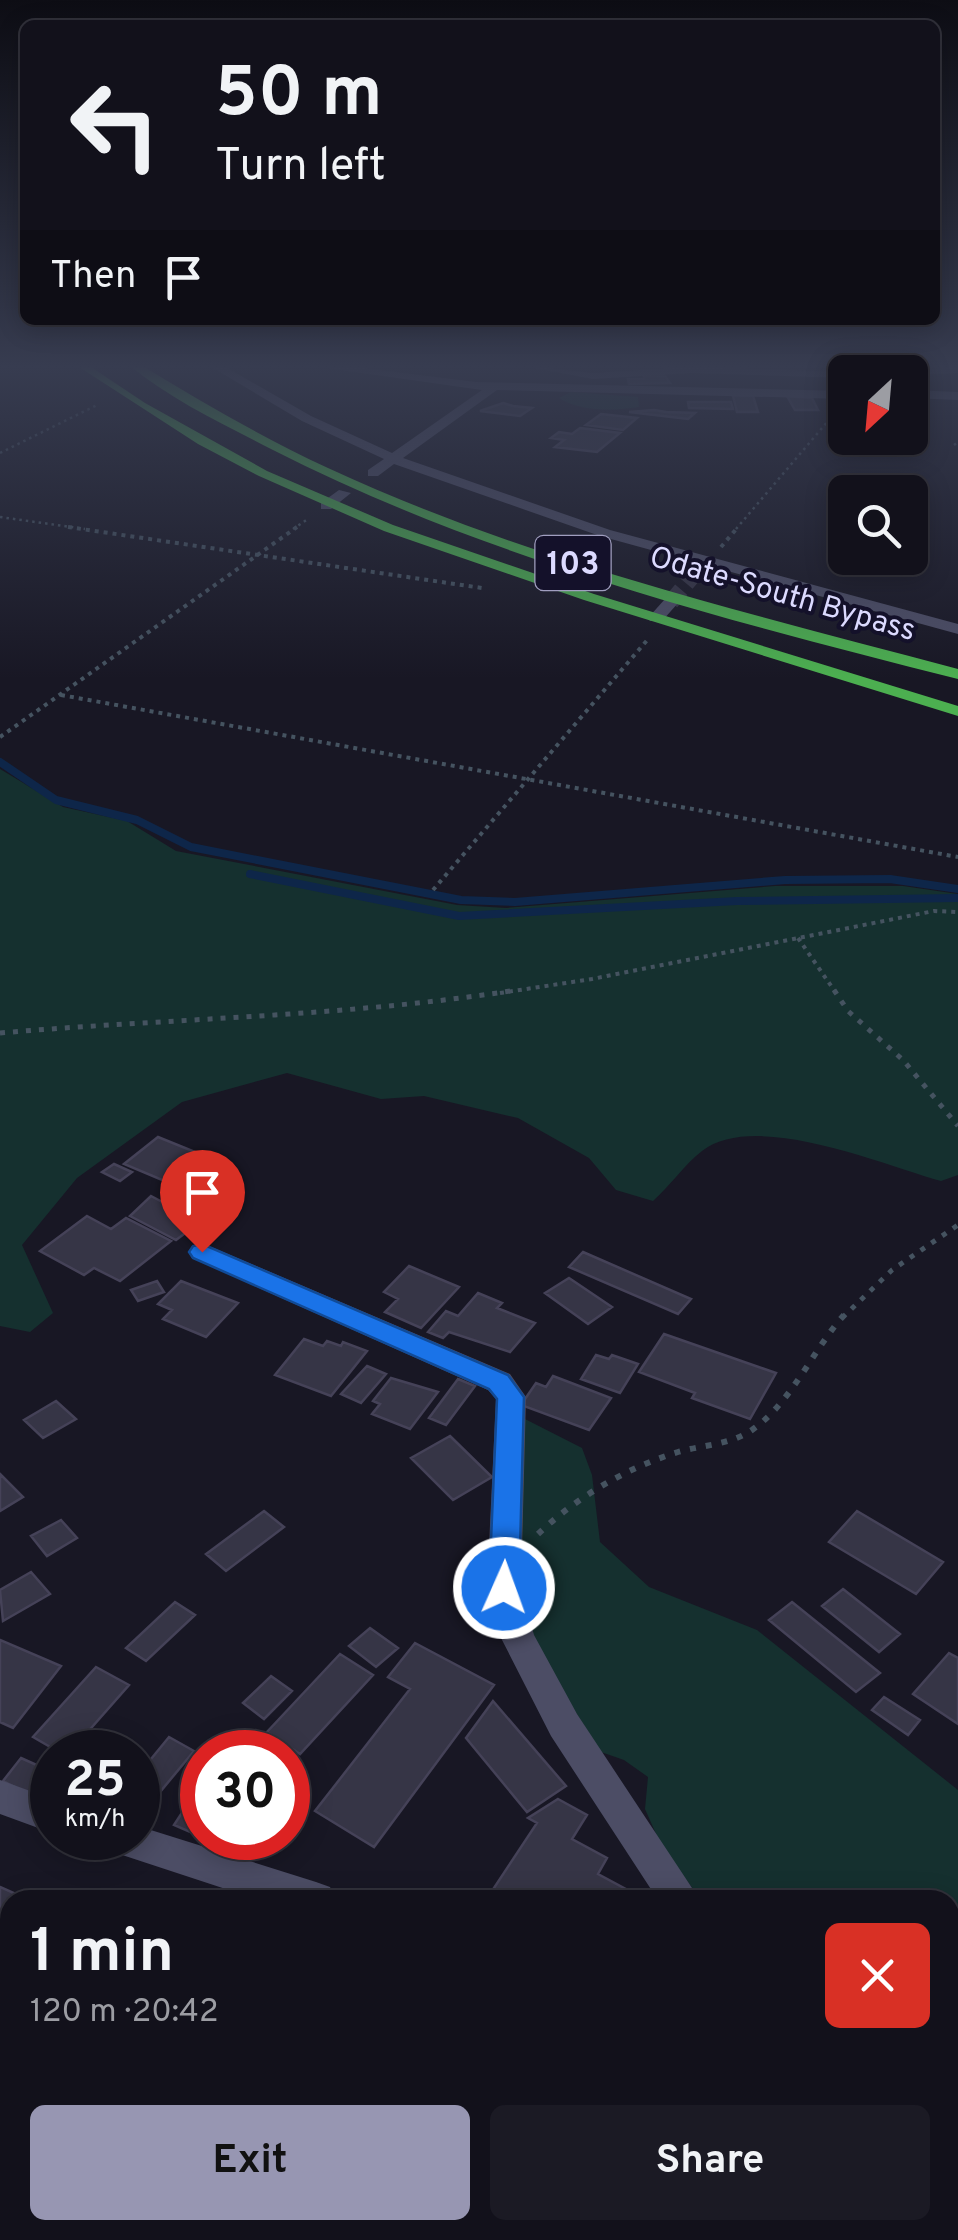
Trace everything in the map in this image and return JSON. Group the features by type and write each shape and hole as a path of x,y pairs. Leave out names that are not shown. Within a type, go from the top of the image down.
{"main road":[{"path":"255,470 335,499 462,556 663,613 958,710"},
{"name":"Odate-South Bypass","path":"317,470 389,500 576,564 958,676"},
{"name":"Odate-South Bypass","path":"338,470 479,521 648,574 958,659"}],"street":[{"path":"372,473 377,470"},
{"path":"424,470 537,512 707,563 958,629"},
{"path":"692,577 707,563"},
{"path":"202,1252 499,1382 510,1397 504,1588 516,1636 564,1725 673,1890"},
{"path":"0,1798 30,1808"},
{"path":"160,1851 284,1890"}],"path":[{"path":"707,563 788,470"},
{"path":"0,737 335,499"},
{"path":"0,517 491,589"},
{"path":"433,890 663,613"},
{"path":"61,695 958,857"},
{"path":"0,1033 137,1021 352,1012 435,1003 592,979 934,911 958,912"},
{"path":"798,938 848,1011 903,1060 958,1126"},
{"path":"505,1568 553,1518 617,1479 674,1453 753,1430 791,1389 836,1326 875,1286 931,1239 958,1224"}],"green space":[{"path":"0,769 63,807 127,821 176,851 457,905 506,908 775,886 903,886 958,894 958,1175 941,1181 820,1145 754,1136 725,1140 702,1151 653,1201 616,1190 589,1158 518,1118 424,1096 381,1099 287,1073 182,1102 77,1178 22,1245 53,1313 30,1332 0,1326"},
{"path":"525,1419 582,1448 592,1475 600,1542 649,1587 757,1630 958,1790 958,1890 694,1890 661,1845 645,1809 648,1777 624,1760 601,1752 527,1636 515,1582"}],"building":[{"path":"158,1137 220,1162 186,1190 124,1164"},
{"path":"114,1164 132,1172 120,1181 102,1172"},
{"path":"151,1196 200,1222 176,1240 130,1216"},
{"path":"87,1216 111,1229 126,1218 171,1241 120,1281 94,1268 84,1275 40,1251"},
{"path":"583,1252 691,1299 678,1314 569,1267"},
{"path":"409,1266 459,1287 421,1328 385,1312 398,1299 384,1292"},
{"path":"569,1278 612,1307 588,1324 545,1293"},
{"path":"157,1281 164,1292 138,1301 131,1290"},
{"path":"181,1281 238,1303 206,1337 163,1319 172,1310 158,1304"},
{"path":"478,1293 502,1303 497,1308 535,1323 510,1352 449,1332 443,1338 428,1332 446,1311 458,1316"},
{"path":"664,1334 776,1373 750,1419 692,1398 695,1393 639,1372"},
{"path":"304,1339 323,1346 327,1341 341,1346 343,1342 367,1351 331,1396 275,1375"},
{"path":"596,1355 609,1359 612,1355 638,1364 620,1393 581,1379"},
{"path":"367,1366 386,1374 361,1403 341,1394"},
{"path":"553,1376 611,1398 589,1430 521,1405 536,1383 546,1387"},
{"path":"391,1378 438,1392 410,1429 372,1414 380,1404 373,1401"},
{"path":"458,1379 475,1386 446,1425 429,1418"},
{"path":"56,1401 76,1419 43,1438 24,1420"},
{"path":"450,1436 492,1477 453,1500 411,1458"},
{"path":"0,1474 23,1497 0,1511"},
{"path":"264,1511 284,1527 226,1571 206,1554"},
{"path":"857,1511 943,1562 916,1594 829,1542"},
{"path":"61,1520 77,1538 47,1556 31,1536"},
{"path":"31,1572 50,1594 3,1621 0,1590"},
{"path":"843,1589 900,1634 879,1652 822,1606"},
{"path":"175,1602 195,1615 146,1661 126,1648"},
{"path":"792,1602 880,1673 856,1692 769,1620"},
{"path":"370,1628 398,1648 376,1667 349,1646"},
{"path":"0,1640 61,1666 13,1728 0,1722"},
{"path":"415,1643 494,1685 374,1847 315,1811 410,1689 388,1677"},
{"path":"949,1653 958,1658 958,1724 913,1694"},
{"path":"340,1654 373,1675 310,1743 310,1730 269,1730"},
{"path":"96,1667 129,1685 89,1730 39,1730"},
{"path":"271,1676 292,1691 264,1719 243,1703"},
{"path":"884,1697 920,1720 908,1735 872,1710"},
{"path":"493,1701 566,1786 527,1812 466,1738"},
{"path":"169,1737 180,1743 180,1768 160,1792 160,1748"},
{"path":"21,1758 30,1762 30,1794 3,1781"},
{"path":"558,1799 587,1815 572,1839 607,1858 598,1874 628,1890 493,1890 537,1823 528,1818"}],"waterway":[{"path":"0,762 56,800 137,820 191,847 461,900 515,902 785,880 890,879 958,889"},
{"path":"250,874 459,916 737,901 958,898"}],"tunnel":[{"path":"671,602 692,577"}],"traffic: fast":[{"path":"254,470 325,502 454,552 958,711"},
{"path":"321,470 532,552 746,617 958,674"}],"route":[{"path":"202,1252 499,1382 510,1397 511,1438 504,1588"}]}
